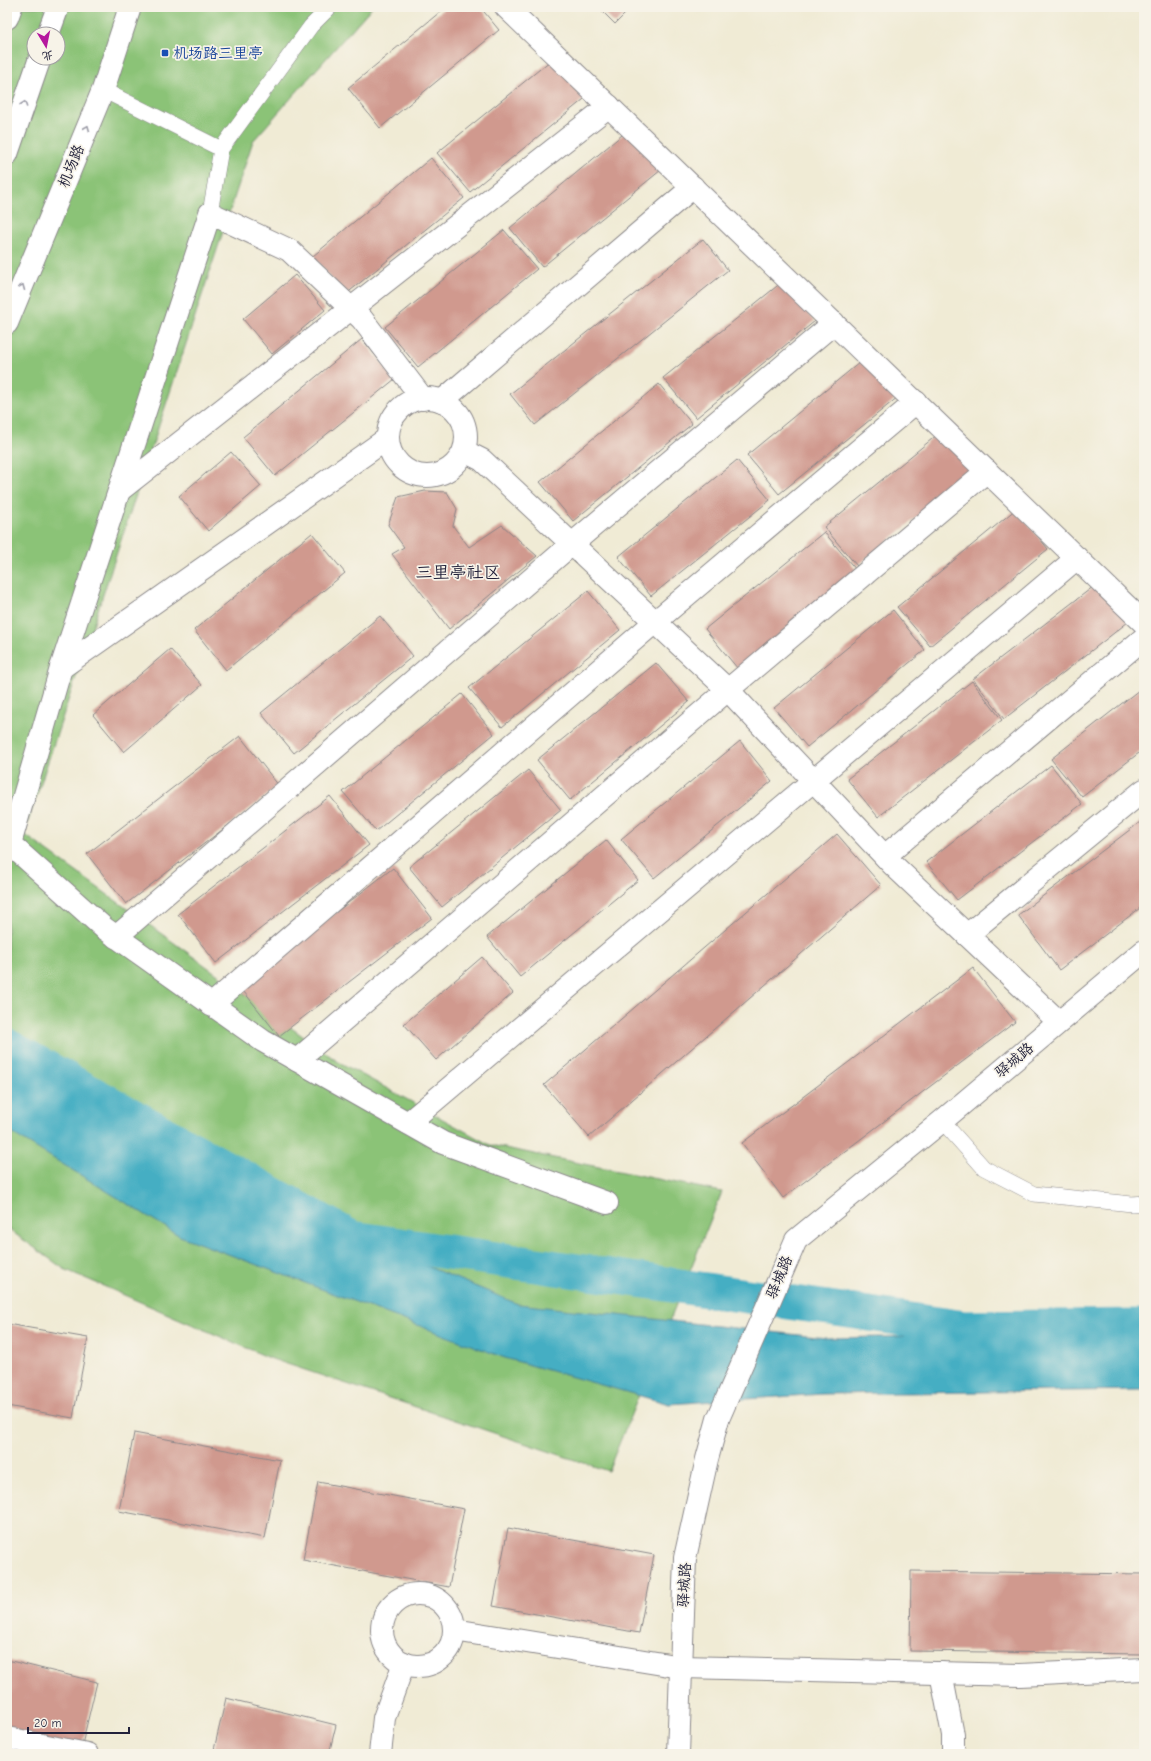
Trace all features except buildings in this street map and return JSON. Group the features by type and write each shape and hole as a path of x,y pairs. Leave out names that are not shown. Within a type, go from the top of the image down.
{"street":[{"path":"7,18 11,7"},
{"path":"51,26 58,7"},
{"name":"机场路","path":"7,323 103,90 130,7"},
{"path":"506,7 1144,622"},
{"path":"7,154 37,66"},
{"path":"120,490 609,106"},
{"path":"432,400 693,187"},
{"path":"432,400 362,319 289,250 210,213 61,668 10,844 104,928 263,1041 443,1143 607,1203"},
{"path":"116,937 572,544 834,324"},
{"path":"417,399 432,400 452,407 460,416 463,421 467,440 464,451 458,463 447,472 434,476 420,476 408,472 398,463 391,451 388,438 390,425 396,413 406,405 417,399"},
{"path":"211,1005 656,622 916,402"},
{"path":"61,668 388,438"},
{"path":"464,451 482,460 728,690 885,856 1059,1022"},
{"path":"297,1060 728,690 987,471"},
{"path":"408,1123 1077,558"},
{"path":"885,856 1144,638"},
{"path":"967,935 1144,790"},
{"name":"驿城路","path":"678,1754 685,1558 707,1459 718,1419 796,1240 942,1121 1144,951"},
{"path":"414,1593 432,1596 438,1599 446,1607 453,1618 454,1630 452,1641 447,1652 438,1660 428,1665 416,1666 404,1663 394,1658 386,1648 382,1638 381,1626 385,1614 392,1604 402,1597 414,1593"},
{"path":"454,1630 681,1667 1020,1676 1144,1670"},
{"path":"380,1754 384,1718 404,1663"},
{"path":"941,1674 953,1735 953,1754"},
{"path":"7,1738 87,1754"}],"lane":[{"path":"210,213 221,149 311,26 330,7"},
{"path":"103,90 221,149"},
{"path":"942,1121 984,1168 1034,1194 1132,1204 1144,1203"}],"green space":[{"path":"7,7 372,7 253,141 24,834 337,1061 490,1145 722,1192 608,1471 272,1359 64,1269 7,1228"}],"water":[{"path":"7,1051 207,1175 518,1304 826,1338 1144,1332 1144,1390 823,1394 669,1404 505,1358 180,1236 7,1130"}],"waterway":[{"path":"7,1046 352,1238 965,1328 1144,1326"}],"place":[{"name":"机场路三里亭","path":"165,53"}],"district":[{"name":"三里亭社区","path":"458,572"}]}
